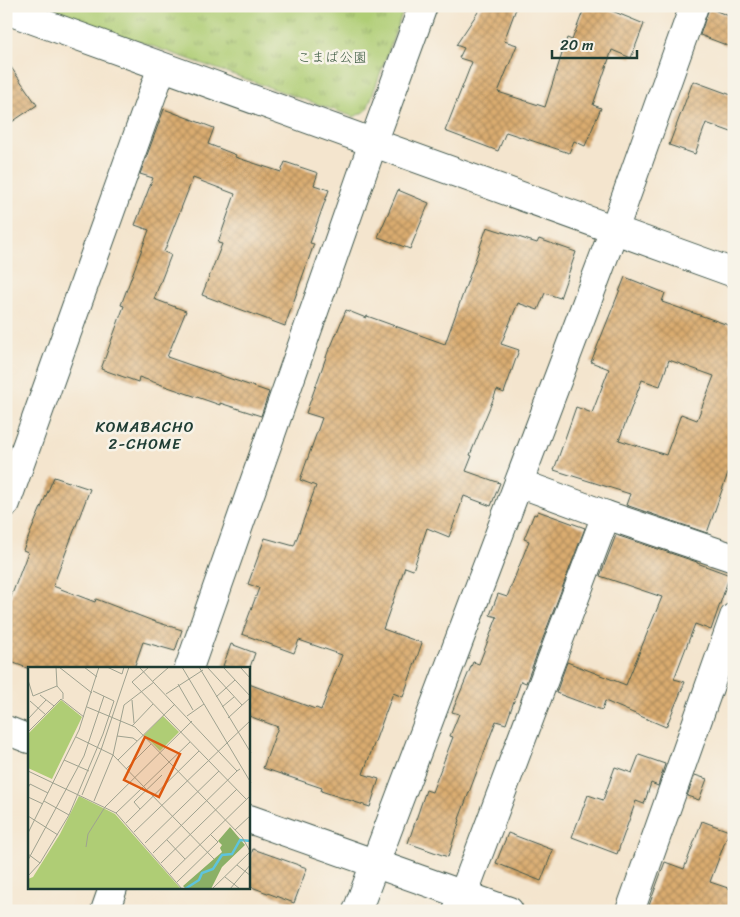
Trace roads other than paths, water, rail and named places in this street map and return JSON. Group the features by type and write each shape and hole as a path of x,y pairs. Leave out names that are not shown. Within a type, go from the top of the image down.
{"street":[{"path":"189,667 423,6"},
{"path":"357,911 614,230 694,6"},
{"path":"6,10 734,273"},
{"path":"6,502 162,67"},
{"path":"519,483 606,515 734,558"},
{"path":"460,902 606,515"},
{"path":"630,911 734,617"},
{"path":"6,730 28,739"},
{"path":"250,819 375,864 460,902 508,911"},
{"path":"105,911 112,890"}],"district":[{"name":"KOMABACHO 2-CHOME","path":"145,436"}],"park label":[{"name":"こまば公園","path":"332,57"}]}
